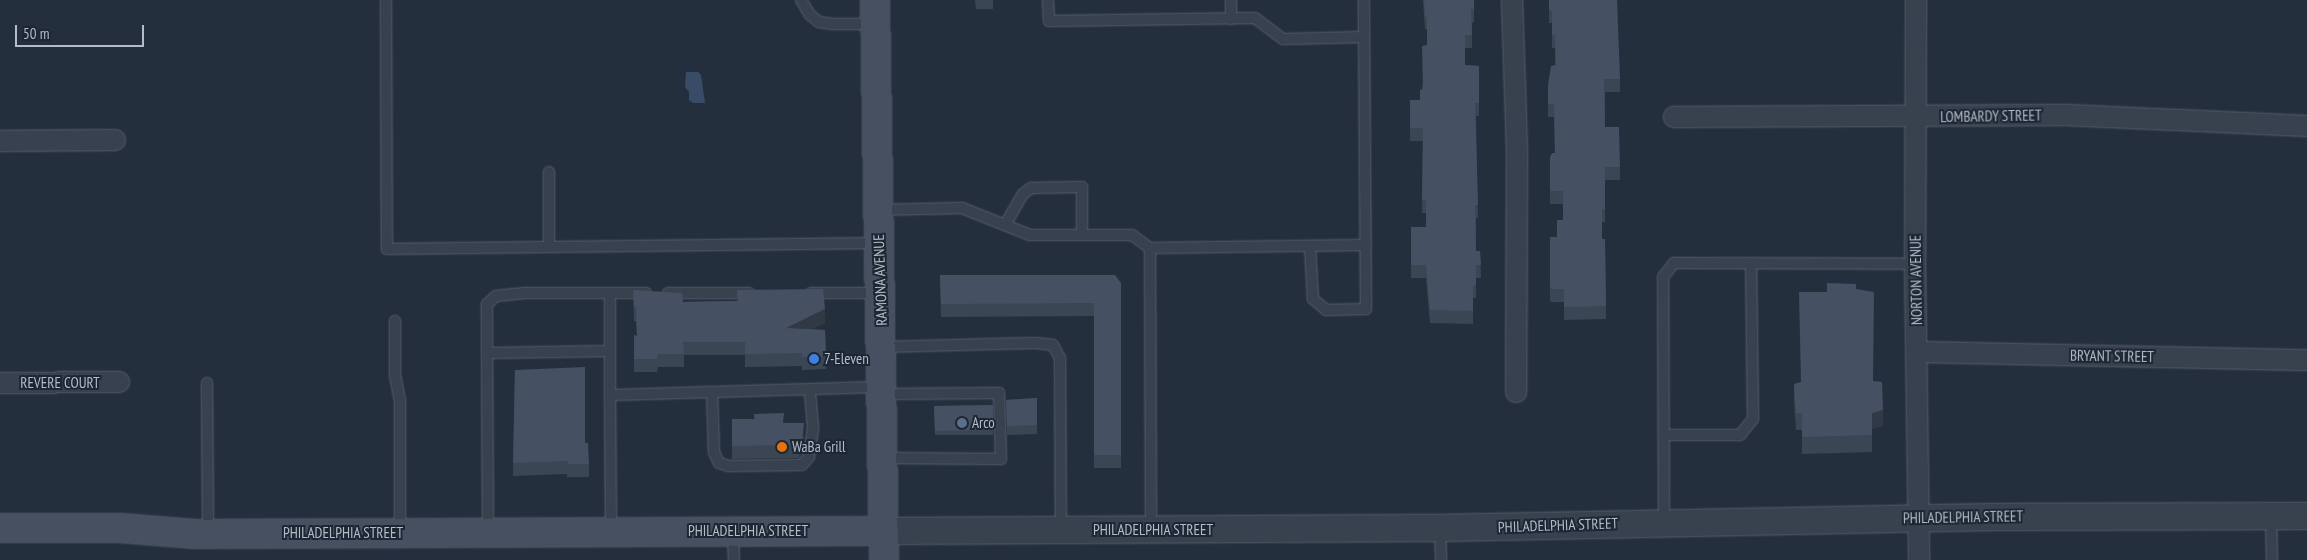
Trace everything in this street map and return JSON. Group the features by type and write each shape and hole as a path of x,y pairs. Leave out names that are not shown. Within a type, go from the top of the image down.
{"main road":[{"name":"RAMONA AVENUE","path":"875,12 884,560"},
{"name":"PHILADELPHIA STREET","path":"0,528 120,528 208,534 884,531"}],"street":[{"path":"1512,0 1517,151 1516,392"},
{"name":"NORTON AVENUE","path":"1916,0 1915,264 1919,560"},
{"name":"LOMBARDY STREET","path":"1674,117 2066,115 2307,126"},
{"path":"0,141 115,140"},
{"name":"BRYANT STREET","path":"1917,352 2307,360"},
{"name":"REVERE COURT","path":"0,383 119,382"},
{"name":"PHILADELPHIA STREET","path":"884,531 1440,528 1918,518 2307,516"}],"lane":[{"path":"386,0 387,249 878,243"},
{"path":"801,0 810,15 819,22 833,24 875,12"},
{"path":"1048,0 1049,21 1255,18 1283,39 1364,37"},
{"path":"1232,0 1232,19"},
{"path":"1310,246 1313,299 1326,310 1366,309 1364,0"},
{"path":"549,172 549,247"},
{"path":"1005,225 1023,194 1031,188 1082,187 1082,235"},
{"path":"878,210 962,208 1030,235 1132,235 1150,248 1366,245"},
{"path":"1150,248 1151,530"},
{"path":"1664,522 1663,277 1674,263 1915,264"},
{"path":"1664,435 1740,435 1753,419 1751,263"},
{"path":"488,532 488,304 496,296 525,293 760,293"},
{"path":"610,293 611,531"},
{"path":"800,293 880,293"},
{"path":"395,321 395,374 400,400 400,532"},
{"path":"881,347 1036,343 1053,345 1060,358 1061,530"},
{"path":"488,352 610,351"},
{"path":"207,383 208,534"},
{"path":"610,394 810,389 999,392 1001,459 883,458"},
{"path":"712,392 714,452 719,463 729,466 802,465 809,457 813,426 810,389"},
{"path":"2271,516 2272,560"},
{"path":"1440,528 1441,560"},
{"path":"733,531 734,560"}],"water":[{"path":"686,72 698,72 701,75 705,103 693,103 689,100 689,92 685,87"}],"building":[{"path":"1424,0 1474,0 1474,9 1471,9 1472,35 1465,35 1465,65 1479,66 1479,103 1475,103 1478,205 1475,205 1476,251 1480,251 1481,265 1476,265 1476,285 1473,285 1473,311 1430,310 1426,265 1411,265 1411,227 1426,227 1426,200 1422,200 1423,128 1410,128 1410,100 1420,100 1420,90 1423,89 1422,46 1427,45 1427,16 1425,16"},
{"path":"1549,0 1617,0 1620,79 1604,79 1605,127 1619,127 1620,167 1605,167 1605,209 1602,209 1602,239 1605,239 1606,306 1564,307 1564,289 1551,289 1550,287 1550,237 1557,237 1557,220 1563,220 1563,191 1550,191 1550,157 1552,153 1555,153 1554,104 1548,104 1548,85 1551,66 1556,65 1555,35 1552,35 1552,10 1549,10"},
{"path":"940,275 1115,275 1121,283 1121,455 1094,455 1094,303 941,304"},
{"path":"1827,283 1856,284 1856,289 1874,292 1873,381 1882,382 1883,410 1872,413 1872,435 1802,437 1802,413 1796,413 1794,384 1801,382 1799,292 1827,292"},
{"path":"823,289 825,309 786,328 825,330 826,356 802,357 802,353 745,354 745,342 683,342 684,354 658,354 657,359 634,359 634,335 637,336 636,307 634,307 633,290 682,293 683,302 738,301 737,290"},
{"path":"585,367 585,443 588,443 589,464 567,464 568,461 513,463 515,370"},
{"name":"Arco","path":"1037,398 1037,425 1007,426 1006,400"},
{"name":"Arco","path":"993,405 993,430 935,431 934,406"},
{"path":"784,413 783,423 804,423 802,441 799,445 732,446 732,419 755,419 754,414"}],"place":[{"name":"7-Eleven","path":"814,359"},
{"name":"Arco","path":"962,423"},
{"name":"WaBa Grill","path":"782,447"}]}
